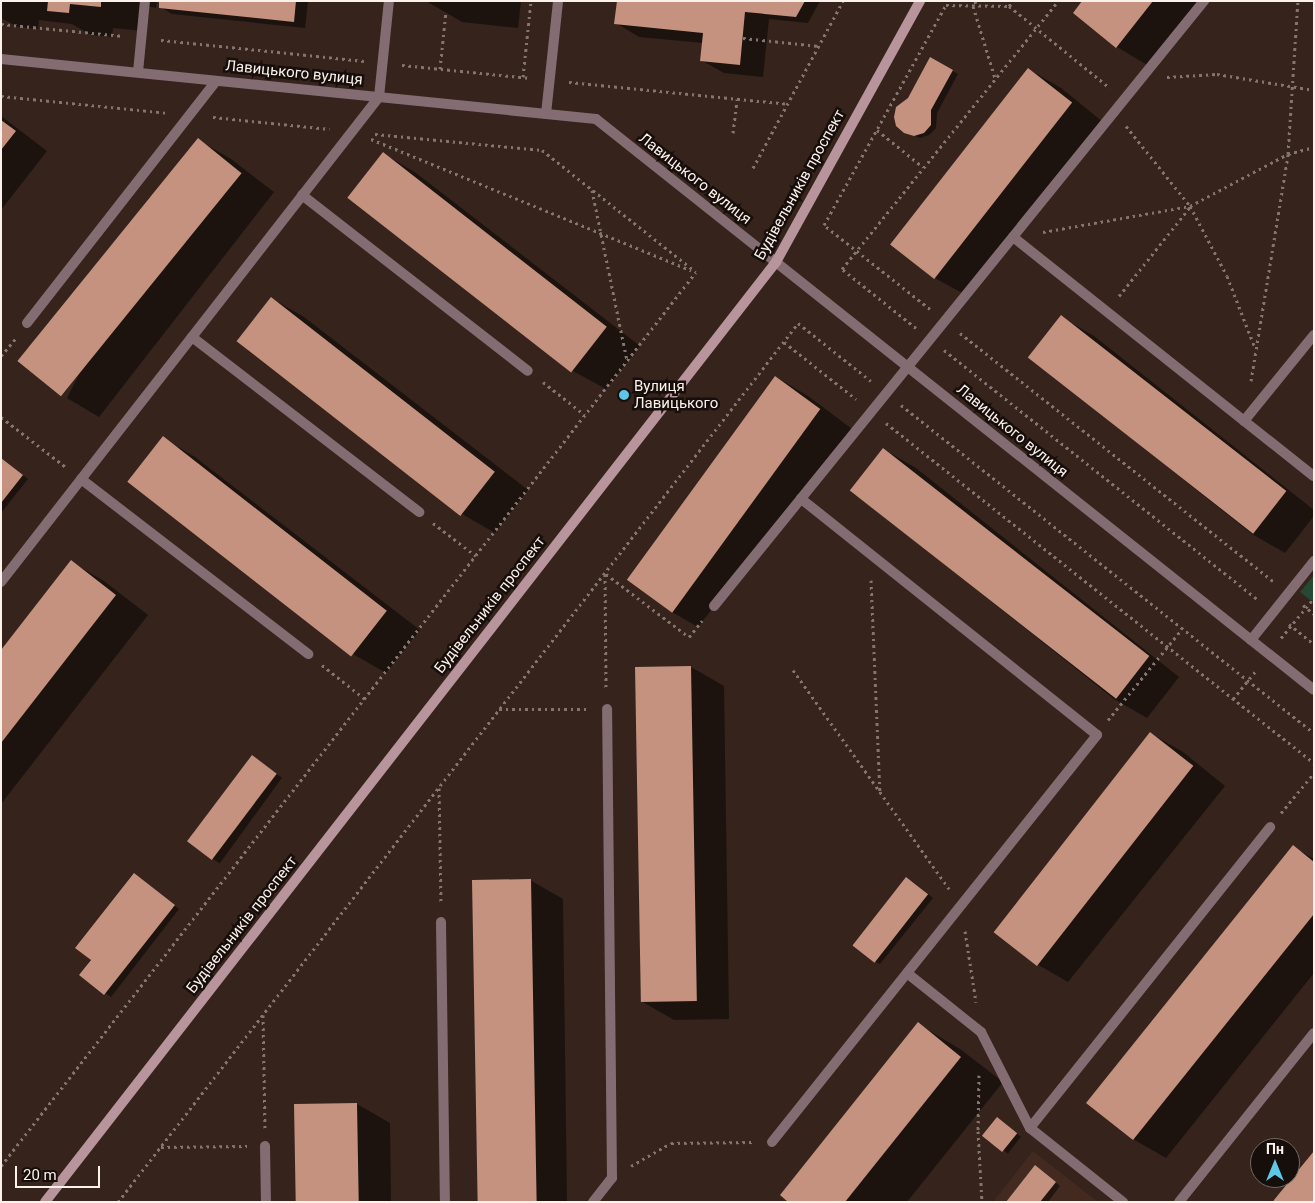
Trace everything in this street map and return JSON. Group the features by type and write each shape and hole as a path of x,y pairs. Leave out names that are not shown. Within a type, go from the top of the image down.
{"main road":[{"name":"Будівельників проспект","path":"45,1202 776,262 920,1"}],"street":[{"path":"138,72 145,1"},
{"path":"1,582 379,97 389,1"},
{"path":"546,114 558,1"},
{"path":"714,606 1204,1"},
{"name":"Лавицького вулиця","path":"1,59 596,119 1314,690"},
{"path":"27,323 216,80"},
{"path":"302,196 528,371"},
{"path":"1013,237 1314,476"},
{"path":"1244,421 1314,335"},
{"path":"192,337 419,512"},
{"path":"82,479 308,654"},
{"path":"772,1142 1097,735 801,498"},
{"path":"1251,640 1314,561"},
{"path":"593,1202 612,1178 607,709"},
{"path":"1030,1128 1270,827"},
{"path":"441,922 445,1202"},
{"path":"907,973 981,1032 1030,1128 1123,1202"},
{"path":"1179,1202 1314,1033"},
{"path":"265,1146 266,1202"}],"path":[{"path":"523,77 531,1"},
{"path":"753,168 843,1"},
{"path":"976,1 973,6 995,79"},
{"path":"1009,6 1013,1"},
{"path":"1058,1 842,269 1314,644"},
{"path":"1250,386 1288,154 1298,1"},
{"path":"1124,100 1009,6 946,5 824,225 1314,614"},
{"path":"440,69 446,11"},
{"path":"743,38 819,46"},
{"path":"1142,79 1217,74 1314,90"},
{"path":"1,96 542,150 696,272"},
{"path":"733,133 737,99"},
{"path":"1115,112 1190,206 1227,276 1256,350"},
{"path":"877,130 923,168"},
{"path":"352,131 696,272"},
{"path":"1013,237 1190,206 1288,154 1314,147"},
{"path":"592,189 627,361"},
{"path":"1106,311 1190,206"},
{"path":"1,1166 696,272"},
{"path":"118,1202 798,323 1314,733"},
{"path":"784,342 1314,763"},
{"path":"528,371 585,415"},
{"path":"1,417 82,479"},
{"path":"419,512 476,556"},
{"path":"870,553 880,792"},
{"path":"605,573 689,637"},
{"path":"499,710 607,709 605,573"},
{"path":"1097,735 1182,629"},
{"path":"308,654 365,698"},
{"path":"793,670 961,906 981,1032"},
{"path":"1270,827 1314,773"},
{"path":"439,787 441,922"},
{"path":"161,1147 265,1146 264,1014"},
{"path":"980,1072 978,1131 982,1202"},
{"path":"612,1178 671,1143 772,1142"}],"shaded area":[{"path":"1033,1151 1098,1202 993,1202"}],"green space":[{"path":"1314,575 1314,603 1300,592"}],"building":[{"path":"48,1 101,1 101,7 70,4 69,13 47,11"},
{"path":"159,1 296,1 294,22 159,8"},
{"path":"617,1 805,1 796,17 745,12 740,65 700,61 703,33 614,24"},
{"path":"1082,1 1153,1 1116,48 1073,13"},
{"path":"930,57 953,70 931,110 931,125 924,133 914,136 904,133 896,126 894,117 896,107 908,98"},
{"path":"1028,68 1072,102 934,279 890,245"},
{"path":"1,120 16,131 1,150"},
{"path":"198,138 242,173 61,396 17,361"},
{"path":"383,152 607,327 571,373 347,198"},
{"path":"271,297 495,472 460,516 237,341"},
{"path":"1061,315 1286,491 1253,534 1028,358"},
{"path":"775,376 820,409 672,613 627,580"},
{"path":"163,436 387,611 351,657 127,482"},
{"path":"883,448 1149,656 1116,699 850,491"},
{"path":"1,458 23,475 1,503"},
{"path":"71,560 116,595 1,743 1,650"},
{"path":"691,666 697,1001 641,1002 635,667"},
{"path":"1150,732 1193,766 1037,966 994,932"},
{"path":"252,755 277,774 212,860 187,841"},
{"path":"1293,845 1314,862 1314,914 1133,1140 1086,1103"},
{"path":"134,873 175,905 104,995 79,975 91,960 75,948"},
{"path":"906,877 928,894 875,963 852,946"},
{"path":"531,879 537,1202 478,1202 472,880"},
{"path":"918,1022 961,1057 845,1202 788,1202 780,1195"},
{"path":"357,1103 359,1202 296,1202 294,1104"},
{"path":"997,1117 1017,1133 1002,1152 982,1136"},
{"path":"1314,1151 1314,1202 1273,1202 1284,1188 1300,1188 1300,1168"},
{"path":"1035,1165 1056,1182 1040,1202 1006,1202"}],"place":[{"name":"Вулиця Лавицького","path":"624,395"}]}
